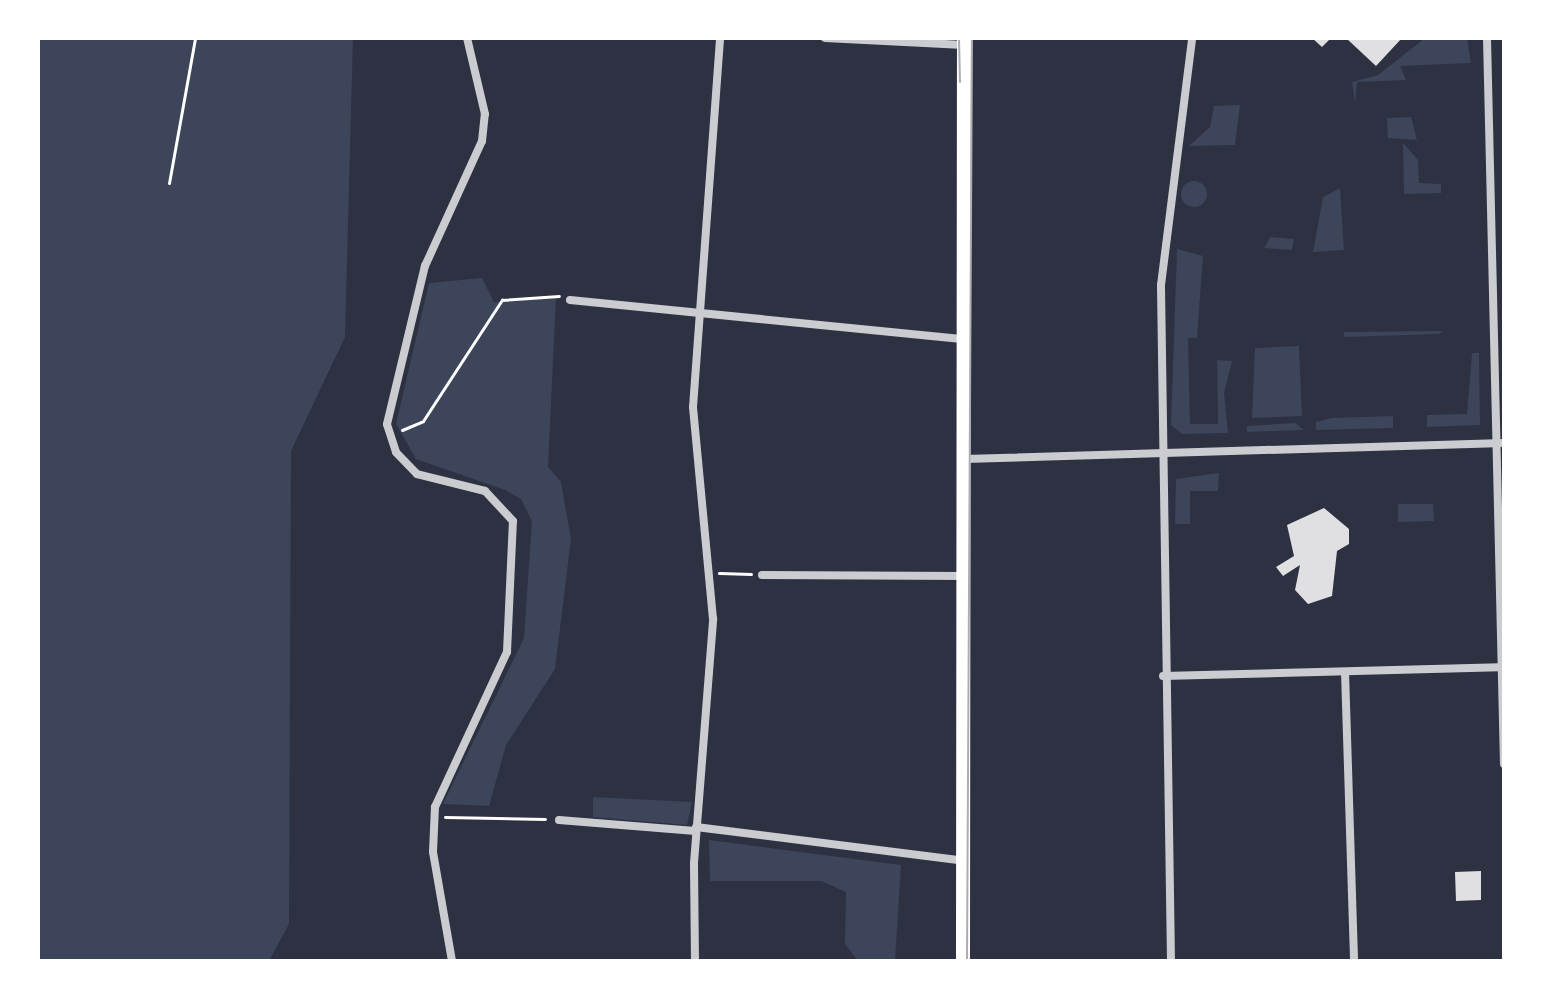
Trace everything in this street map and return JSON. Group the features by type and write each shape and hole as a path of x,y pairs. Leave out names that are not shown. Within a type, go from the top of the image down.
{"main road":[{"path":"963,961 964,42"}],"street":[{"path":"452,961 433,817 441,783 507,652 514,599 514,529 504,504 485,491 417,474 387,429 425,266 482,141 485,114 467,38"},
{"path":"695,961 696,829 709,742 713,619 694,440 720,38"},
{"path":"825,38 964,42"},
{"path":"1171,961 1163,676 1161,285 1192,38"},
{"path":"1487,38 1500,443 1499,667 1504,764"},
{"path":"570,300 964,339"},
{"path":"964,459 1500,443"},
{"path":"762,575 964,576"},
{"path":"1163,676 1499,667"},
{"path":"1345,672 1354,961"},
{"path":"559,820 696,829 964,861"}],"path":[{"path":"169,183 195,38"},
{"path":"405,428 423,421 502,300 523,293 570,300"},
{"path":"726,574 762,575"},
{"path":"433,817 559,820"}],"shaded area":[{"path":"38,38 353,38 345,337 291,451 289,924 269,961 38,961"},
{"path":"1425,38 1467,38 1471,63 1400,66 1406,80 1357,82 1355,103 1352,82 1378,75"},
{"path":"1240,105 1235,145 1189,146 1210,127 1214,106"},
{"path":"1411,117 1417,140 1388,138 1387,118"},
{"path":"1403,143 1418,160 1419,183 1441,184 1441,193 1404,194"},
{"path":"1194,181 1203,185 1207,194 1203,203 1194,207 1185,203 1181,194 1185,185"},
{"path":"1340,188 1344,250 1313,252 1323,197"},
{"path":"1270,237 1294,239 1292,250 1264,248"},
{"path":"1177,249 1203,256 1197,338 1188,338 1190,424 1218,424 1217,360 1232,361 1224,393 1228,433 1182,434 1171,425"},
{"path":"482,278 494,302 556,298 548,467 561,482 571,539 555,669 506,745 489,806 443,804 524,638 532,521 521,499 505,490 416,459 396,424 429,283"},
{"path":"1443,331 1439,334 1344,337 1344,332"},
{"path":"1299,346 1302,416 1252,418 1255,348"},
{"path":"1472,353 1479,353 1480,425 1427,427 1427,415 1467,414"},
{"path":"1393,416 1393,428 1316,430 1316,422 1331,418"},
{"path":"1295,423 1304,430 1247,432 1247,426"},
{"path":"1219,473 1218,491 1190,491 1190,524 1175,524 1176,479"},
{"path":"1398,504 1433,504 1434,521 1398,522"},
{"path":"593,797 692,802 687,825 593,817"},
{"path":"709,840 901,865 895,961 858,961 845,944 846,892 821,881 710,881"}],"building":[{"path":"1312,38 1331,38 1322,47"},
{"path":"1346,38 1402,38 1376,66"},
{"path":"1324,508 1349,529 1349,544 1337,551 1332,596 1308,604 1295,590 1300,565 1283,576 1276,567 1294,556 1287,525"},
{"path":"1481,871 1481,900 1456,901 1455,872"}],"tram line":[{"path":"959,38 960,82"},
{"path":"967,961 972,38"}]}
